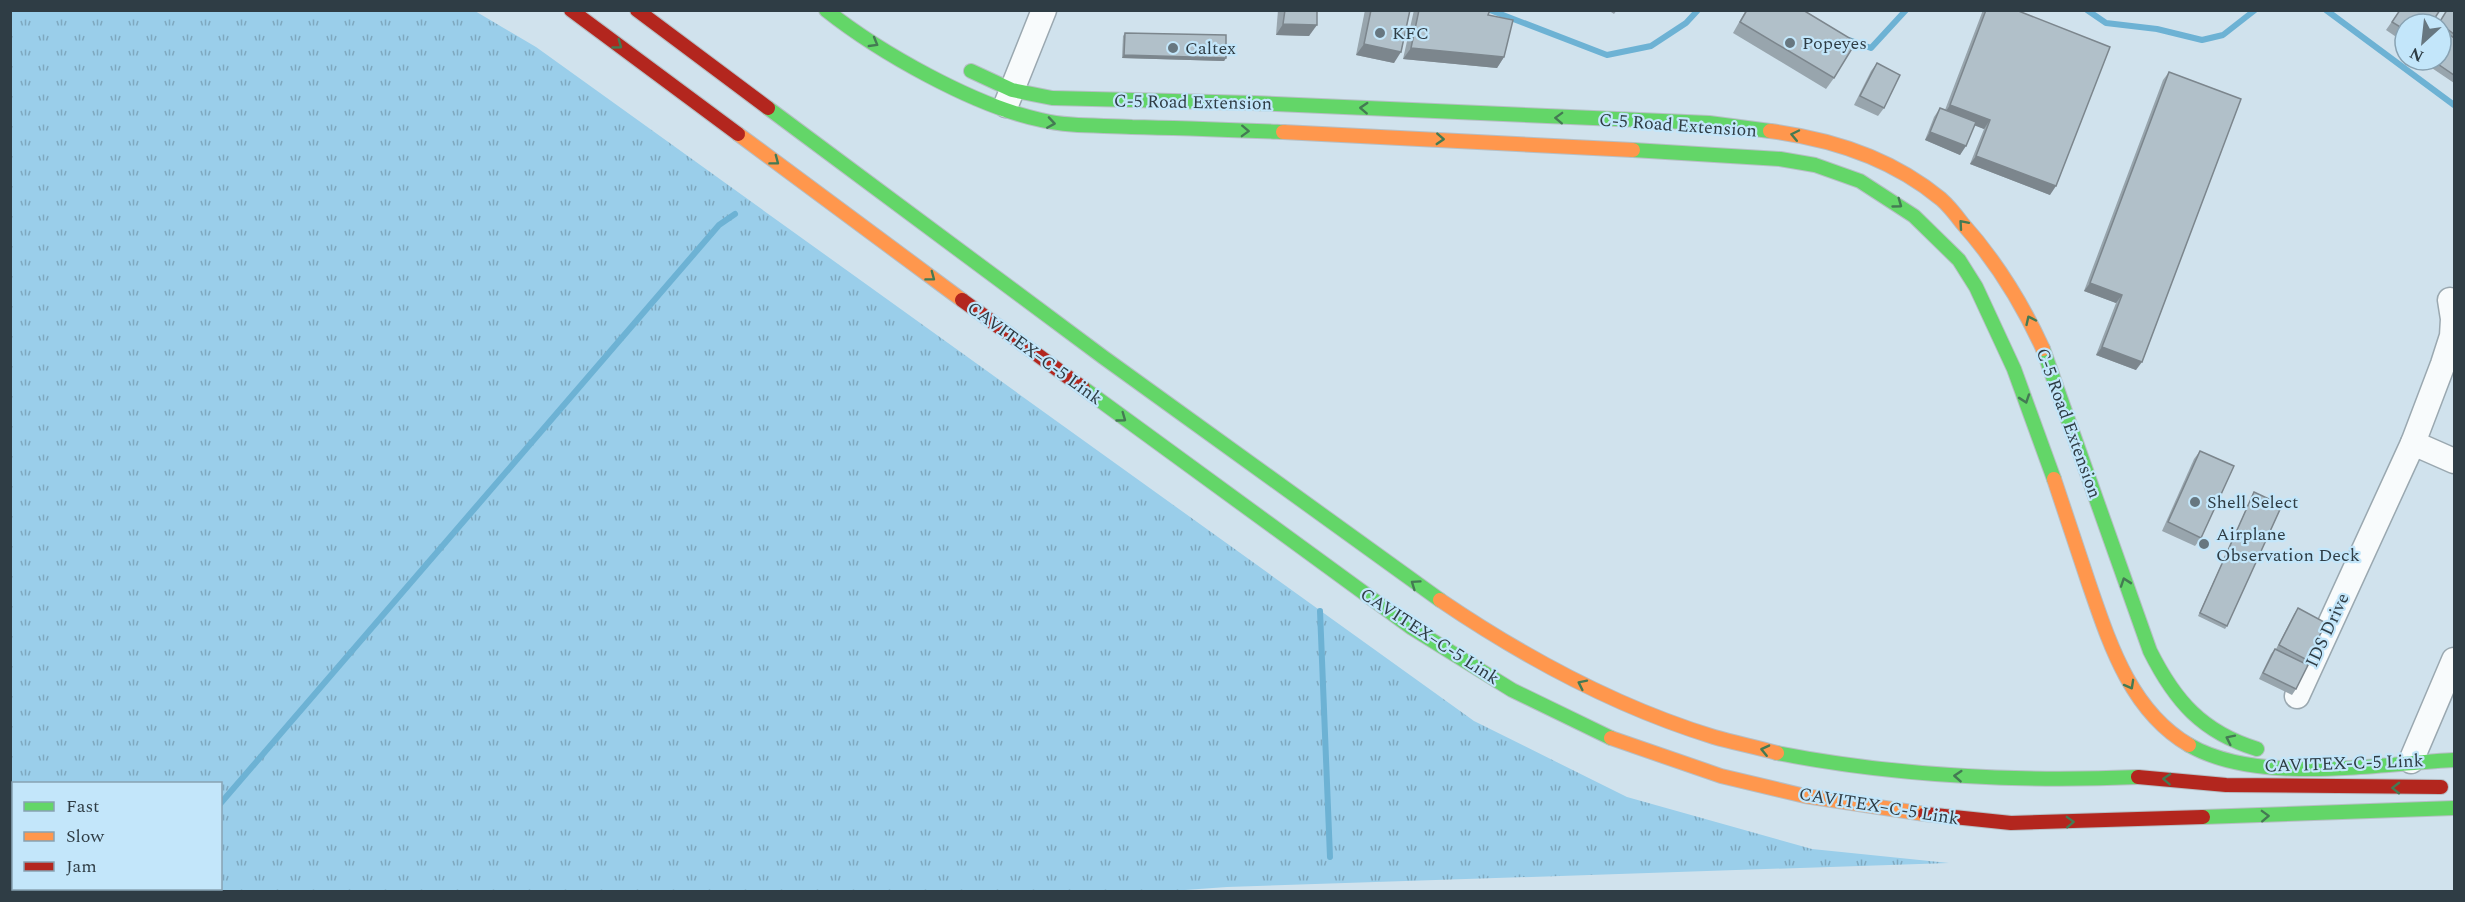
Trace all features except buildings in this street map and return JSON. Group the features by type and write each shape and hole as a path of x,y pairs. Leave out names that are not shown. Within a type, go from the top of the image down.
{"main road":[{"name":"CAVITEX–C-5 Link","path":"571,10 1019,342 1412,628 1512,690 1622,743 1720,776 1805,796 1906,812 2011,824 2454,808"},
{"name":"CAVITEX–C-5 Link","path":"637,10 1094,350 1404,576 1524,654 1632,707 1714,737 1778,753 1847,765 1959,777 2071,779 2138,777 2226,785 2410,788 2454,786"},
{"name":"C-5 Road Extension","path":"826,10 868,40 961,92 1008,101 1052,98 1253,103 1709,123 1786,133 1831,142 1856,150 1897,169 1942,200 1980,243 2024,308 2048,359 2150,651 2172,692 2190,713 2207,727 2249,748 2270,752"},
{"name":"C-5 Road Extension","path":"960,66 1031,120 1061,124 1388,136 1780,159 1819,165 1885,195 1921,221 1960,262 1972,282 1990,314 2017,375 2106,632 2125,677 2142,707 2163,728 2199,751"},
{"name":"CAVITEX-C-5 Link","path":"2199,751 2253,766 2308,768 2454,760"},
{"path":"2287,754 2411,761"}],"street":[{"path":"1008,101 1044,10"},
{"name":"IDS Drive","path":"2297,696 2413,443 2452,336 2453,319 2450,300"},
{"path":"2413,443 2454,461"},
{"path":"2411,761 2454,660"}],"green space":[{"path":"10,11 475,11 536,47 1474,721 1627,797 1812,849 1949,863 1227,887 1157,892 36,892 29,890 222,890 222,782 12,782 11,884"}],"waterway":[{"path":"1490,10 1607,55 1651,46 1686,23 1698,10"},
{"path":"1849,40 1871,48 1906,10"},
{"path":"2087,10 2106,23 2157,29 2202,40 2223,35 2255,10"},
{"path":"2326,10 2454,105"},
{"path":"222,802 719,225 735,214"},
{"path":"1320,611 1330,857"}],"traffic: fast":[{"path":"826,10 873,43 928,76 987,103 1041,120 1063,124 1283,132"},
{"path":"971,71 1012,90 1052,98 1253,103 1709,123 1770,131"},
{"path":"768,108 1103,357 1440,600"},
{"path":"1633,150 1780,159 1815,165 1860,181 1914,216 1959,260 1976,287 2014,369 2054,479"},
{"path":"2043,349 2150,651 2170,685 2192,712 2221,734 2257,749"},
{"path":"1083,388 1412,628 1512,690 1611,738"},
{"path":"2189,745 2217,757 2249,765 2283,768 2355,768 2454,760"},
{"path":"1777,753 1866,767 1956,776 2047,779 2138,777"},
{"path":"2203,817 2454,808"}],"traffic: slow":[{"path":"1770,131 1816,139 1861,153 1903,173 1941,199 1997,267 2026,315 2043,349"},
{"path":"1283,132 1633,150"},
{"path":"738,134 962,300"},
{"path":"2054,479 2105,630 2125,675 2152,714 2169,731 2189,745"},
{"path":"1440,600 1504,641 1606,695 1678,725 1777,753"},
{"path":"1611,738 1721,776 1805,796 1925,814"}],"traffic: jam":[{"path":"571,10 738,134"},
{"path":"637,10 768,108"},
{"path":"962,300 1083,388"},
{"path":"2138,777 2226,785 2441,787"},
{"path":"1925,814 2011,823 2203,817"}],"place":[{"name":"KFC","path":"1380,33"},
{"name":"Popeyes","path":"1790,43"},
{"name":"Caltex","path":"1173,48"},
{"name":"Shell Select","path":"2195,502"},
{"name":"Airplane Observation Deck","path":"2204,544"}]}
